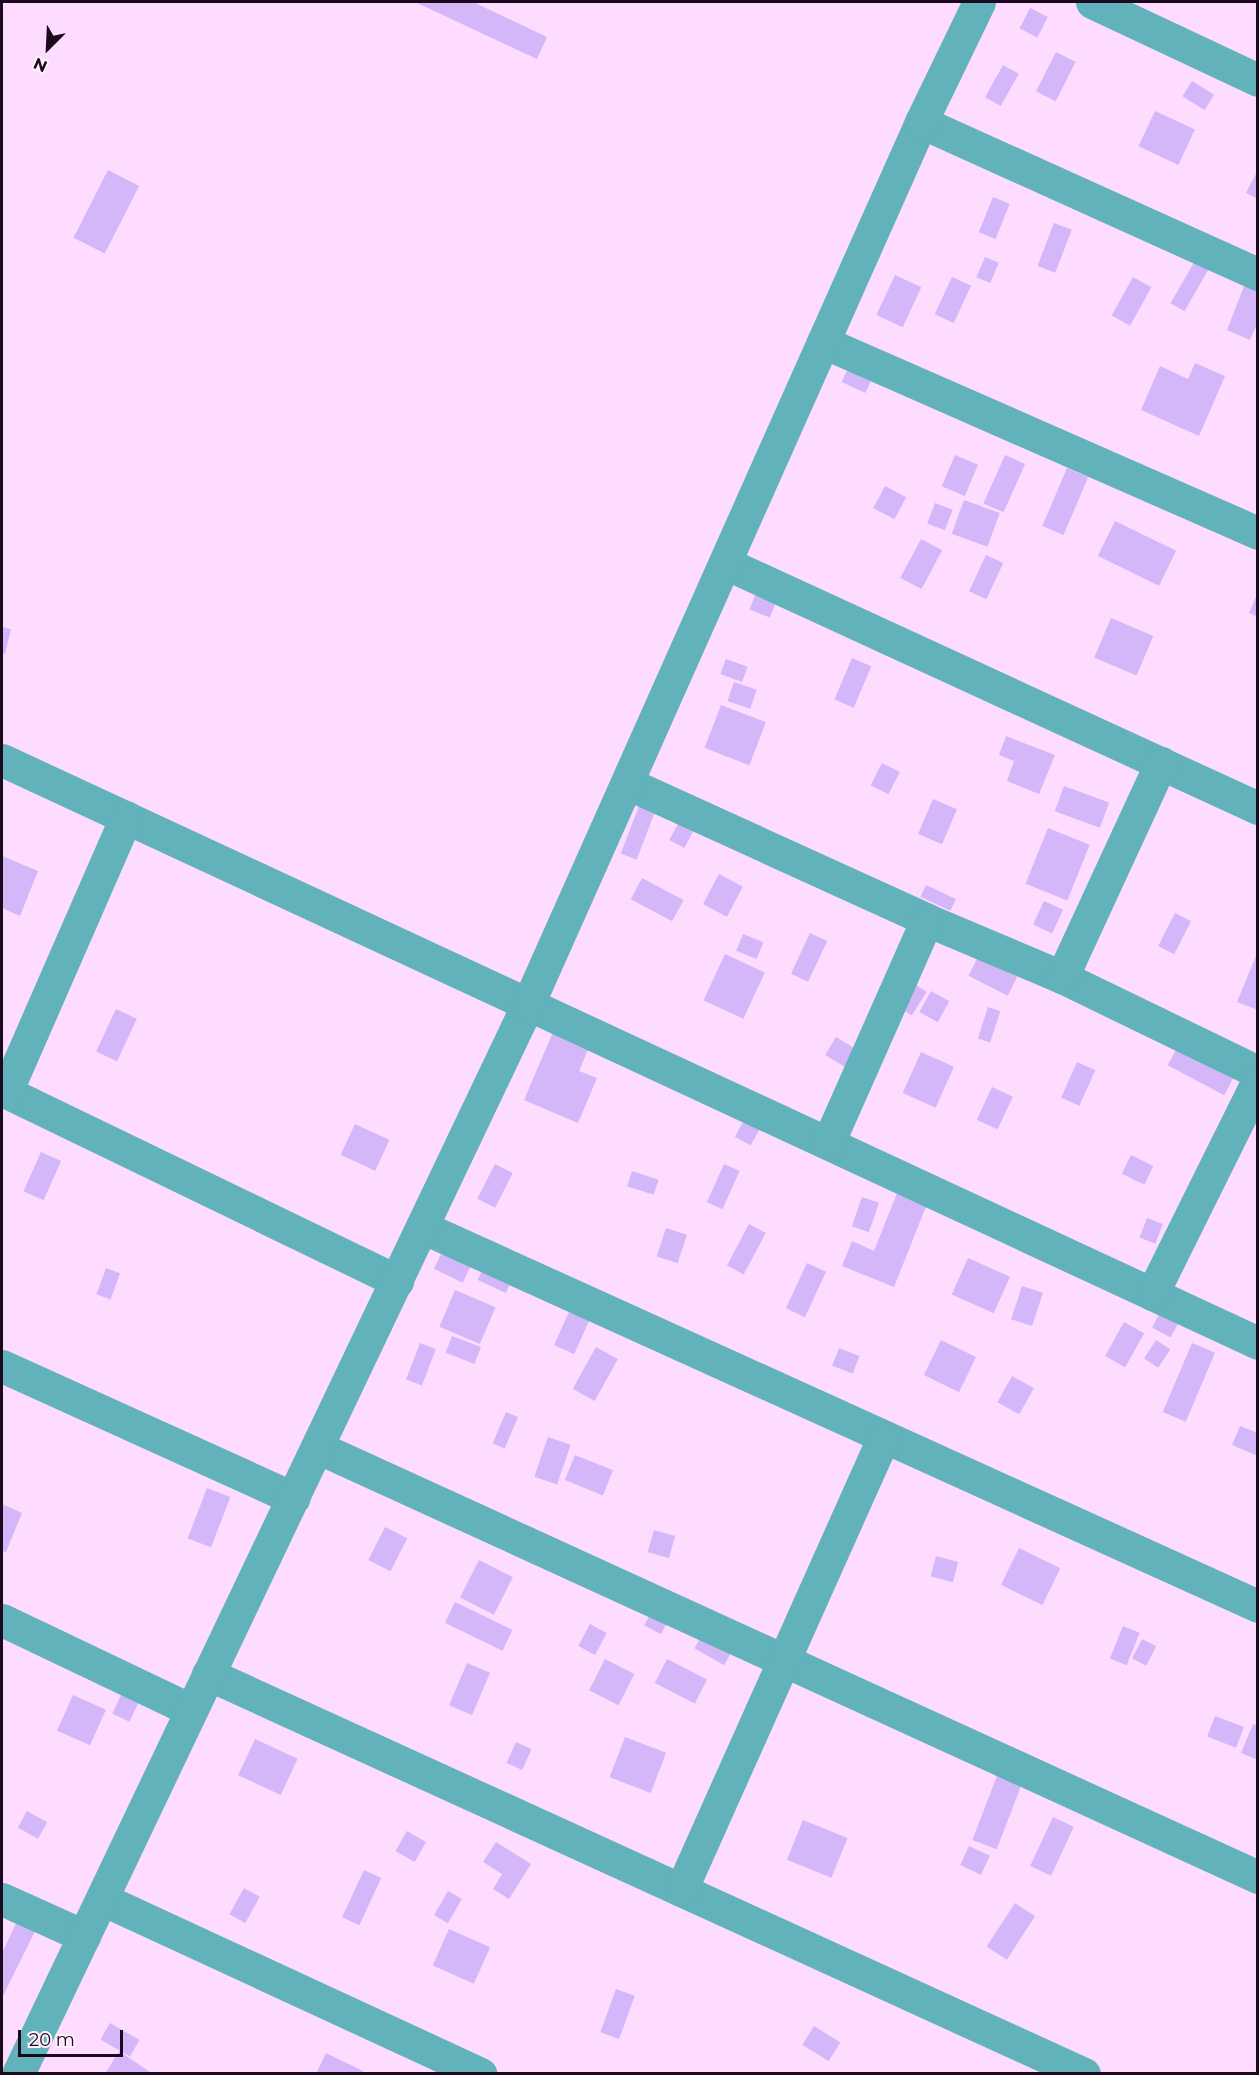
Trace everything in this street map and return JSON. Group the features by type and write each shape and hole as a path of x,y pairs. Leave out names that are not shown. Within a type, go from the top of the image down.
{"street":[{"path":"18,2073 528,1004 921,122 979,2"},
{"path":"1092,2 1257,80"},
{"path":"921,122 1257,273"},
{"path":"824,342 1257,533"},
{"path":"725,563 1257,808"},
{"path":"2,760 1257,1343"},
{"path":"1062,977 1161,763"},
{"path":"627,783 927,920 1062,977 1257,1072"},
{"path":"126,818 4,1091 397,1281"},
{"path":"828,1143 927,920"},
{"path":"1152,1294 1257,1080"},
{"path":"422,1227 1257,1606"},
{"path":"2,1366 293,1498"},
{"path":"681,1890 883,1438"},
{"path":"317,1447 1257,1877"},
{"path":"2,1620 191,1710"},
{"path":"208,1674 1070,2071"},
{"path":"2,1899 84,1936"},
{"path":"102,1899 481,2073"}],"building":[{"path":"415,2 473,2 547,37 537,59"},
{"path":"1030,8 1048,17 1037,38 1020,28"},
{"path":"1056,52 1076,62 1056,101 1036,91"},
{"path":"1003,65 1019,74 1001,106 985,97"},
{"path":"1192,81 1214,95 1205,110 1182,96"},
{"path":"1155,111 1195,130 1178,165 1139,146"},
{"path":"108,170 139,186 105,254 73,238"},
{"path":"1258,170 1258,199 1246,193"},
{"path":"993,197 1010,204 995,239 979,232"},
{"path":"1054,223 1072,230 1055,273 1038,266"},
{"path":"985,257 999,263 990,283 976,277"},
{"path":"1196,259 1210,267 1184,311 1170,303"},
{"path":"895,275 921,287 903,327 876,315"},
{"path":"952,277 971,286 954,323 935,314"},
{"path":"1133,277 1151,287 1130,326 1112,315"},
{"path":"1246,281 1258,285 1258,322 1250,340 1227,330"},
{"path":"851,362 875,373 865,393 842,382"},
{"path":"1195,363 1225,376 1199,436 1141,410 1160,366 1188,379"},
{"path":"955,455 978,465 965,496 942,486"},
{"path":"1005,455 1025,464 1004,512 983,503"},
{"path":"1067,468 1088,477 1064,535 1042,526"},
{"path":"885,486 906,497 894,519 873,508"},
{"path":"964,500 1000,513 987,547 952,534"},
{"path":"935,503 953,510 945,530 927,524"},
{"path":"1115,521 1176,551 1159,586 1098,556"},
{"path":"921,539 942,550 922,589 900,578"},
{"path":"986,555 1003,563 986,599 969,591"},
{"path":"757,590 778,598 770,617 749,610"},
{"path":"1258,592 1258,617 1249,613"},
{"path":"1111,618 1153,636 1137,676 1094,658"},
{"path":"2,627 11,629 5,654 2,653"},
{"path":"852,658 871,666 854,708 834,699"},
{"path":"726,659 748,667 742,682 721,674"},
{"path":"734,682 757,690 750,709 727,701"},
{"path":"721,705 766,722 749,765 705,748"},
{"path":"1006,736 1055,755 1039,794 1007,781 1014,761 999,755"},
{"path":"882,763 900,772 888,794 871,785"},
{"path":"1064,786 1109,802 1100,828 1055,811"},
{"path":"933,799 957,809 942,844 918,834"},
{"path":"639,806 655,812 637,860 621,854"},
{"path":"681,818 696,826 684,848 669,840"},
{"path":"1048,828 1090,845 1067,900 1026,884"},
{"path":"2,856 38,871 20,916 2,908"},
{"path":"719,874 743,887 727,917 703,904"},
{"path":"642,878 683,900 672,921 631,899"},
{"path":"926,885 956,899 950,911 921,897"},
{"path":"1044,901 1063,910 1052,933 1033,925"},
{"path":"1175,913 1191,921 1174,954 1158,946"},
{"path":"810,933 827,941 808,982 791,974"},
{"path":"743,934 763,942 757,959 736,951"},
{"path":"1258,951 1258,1010 1237,1002"},
{"path":"725,954 765,973 743,1019 703,1000"},
{"path":"978,957 1017,977 1008,996 968,976"},
{"path":"908,980 927,992 912,1015 893,1004"},
{"path":"931,991 949,1001 938,1022 919,1012"},
{"path":"988,1007 1000,1011 990,1042 978,1038"},
{"path":"116,1009 137,1019 117,1061 96,1052"},
{"path":"556,1025 592,1040 579,1071 597,1078 578,1123 524,1100"},
{"path":"836,1037 858,1050 847,1068 825,1055"},
{"path":"1179,1044 1236,1074 1224,1095 1168,1065"},
{"path":"921,1052 954,1067 936,1108 903,1093"},
{"path":"1077,1062 1095,1070 1079,1106 1061,1098"},
{"path":"992,1087 1013,1097 998,1129 977,1120"},
{"path":"747,1115 763,1124 751,1146 735,1137"},
{"path":"355,1124 389,1140 375,1171 341,1155"},
{"path":"41,1152 61,1161 44,1200 24,1191"},
{"path":"1131,1155 1153,1166 1144,1185 1122,1174"},
{"path":"495,1164 513,1173 495,1208 477,1199"},
{"path":"724,1164 740,1171 722,1209 707,1202"},
{"path":"632,1171 659,1180 654,1195 627,1186"},
{"path":"899,1188 929,1199 894,1287 842,1266 852,1241 874,1251"},
{"path":"862,1197 879,1203 869,1232 852,1226"},
{"path":"1147,1218 1163,1224 1155,1244 1139,1238"},
{"path":"749,1224 766,1233 744,1274 727,1265"},
{"path":"666,1228 687,1235 678,1263 657,1257"},
{"path":"448,1240 477,1254 463,1283 434,1269"},
{"path":"968,1258 1010,1277 994,1313 952,1295"},
{"path":"487,1260 515,1273 506,1293 478,1280"},
{"path":"807,1263 826,1272 805,1317 786,1308"},
{"path":"106,1268 120,1273 111,1299 96,1294"},
{"path":"1022,1286 1043,1293 1032,1326 1011,1319"},
{"path":"455,1290 496,1307 480,1344 439,1327"},
{"path":"572,1305 592,1314 574,1354 554,1345"},
{"path":"1162,1309 1181,1319 1171,1337 1152,1328"},
{"path":"1124,1322 1144,1333 1125,1367 1105,1356"},
{"path":"452,1336 481,1347 474,1364 446,1353"},
{"path":"941,1340 976,1357 959,1392 924,1375"},
{"path":"1156,1340 1170,1349 1158,1368 1144,1358"},
{"path":"420,1343 436,1349 422,1386 406,1379"},
{"path":"1192,1343 1215,1353 1186,1422 1163,1412"},
{"path":"596,1347 618,1359 595,1401 573,1389"},
{"path":"839,1348 860,1356 853,1374 832,1366"},
{"path":"1012,1376 1034,1388 1019,1414 997,1402"},
{"path":"506,1412 518,1417 505,1448 493,1443"},
{"path":"1240,1426 1258,1433 1258,1456 1232,1445"},
{"path":"548,1437 571,1445 557,1485 534,1477"},
{"path":"575,1455 613,1470 603,1495 565,1480"},
{"path":"207,1488 230,1497 211,1547 188,1538"},
{"path":"2,1504 22,1513 6,1552 2,1551"},
{"path":"385,1527 407,1538 390,1571 368,1560"},
{"path":"654,1530 675,1536 669,1558 648,1552"},
{"path":"1019,1548 1060,1568 1042,1605 1001,1585"},
{"path":"936,1556 958,1562 953,1582 931,1576"},
{"path":"479,1560 513,1577 494,1615 460,1597"},
{"path":"455,1602 513,1630 502,1651 445,1623"},
{"path":"655,1605 672,1614 661,1634 644,1625"},
{"path":"590,1624 607,1633 595,1655 578,1646"},
{"path":"1123,1626 1140,1633 1127,1665 1110,1658"},
{"path":"705,1630 734,1647 724,1665 694,1648"},
{"path":"1142,1639 1156,1646 1146,1666 1132,1659"},
{"path":"605,1659 634,1674 619,1705 589,1690"},
{"path":"667,1659 707,1679 695,1703 655,1683"},
{"path":"467,1663 490,1673 472,1715 449,1705"},
{"path":"122,1693 139,1701 129,1722 112,1714"},
{"path":"73,1695 106,1710 90,1745 57,1731"},
{"path":"1215,1716 1244,1727 1236,1748 1207,1737"},
{"path":"1253,1724 1258,1726 1258,1760 1241,1753"},
{"path":"625,1737 666,1753 651,1793 610,1777"},
{"path":"255,1739 298,1759 281,1795 238,1775"},
{"path":"516,1742 532,1749 522,1770 507,1763"},
{"path":"1005,1755 1029,1764 997,1849 972,1840"},
{"path":"27,1811 47,1822 38,1839 18,1828"},
{"path":"1053,1817 1074,1827 1051,1876 1030,1866"},
{"path":"803,1820 848,1838 831,1878 787,1860"},
{"path":"407,1831 426,1842 415,1862 396,1851"},
{"path":"496,1842 531,1864 509,1899 493,1889 502,1874 483,1862"},
{"path":"969,1846 990,1856 981,1875 960,1865"},
{"path":"364,1870 381,1878 359,1925 342,1917"},
{"path":"244,1888 260,1897 245,1923 229,1914"},
{"path":"448,1891 462,1899 448,1923 434,1915"},
{"path":"1015,1903 1035,1916 1007,1960 987,1947"},
{"path":"22,1911 40,1921 2,1998 2,1953"},
{"path":"449,1929 490,1947 474,1984 433,1966"},
{"path":"616,1989 635,1996 619,2039 600,2032"},
{"path":"110,2023 139,2040 130,2056 100,2039"},
{"path":"814,2026 840,2042 829,2061 802,2045"},
{"path":"119,2051 153,2074 105,2074"},
{"path":"326,2053 363,2071 361,2074 316,2074"}]}
